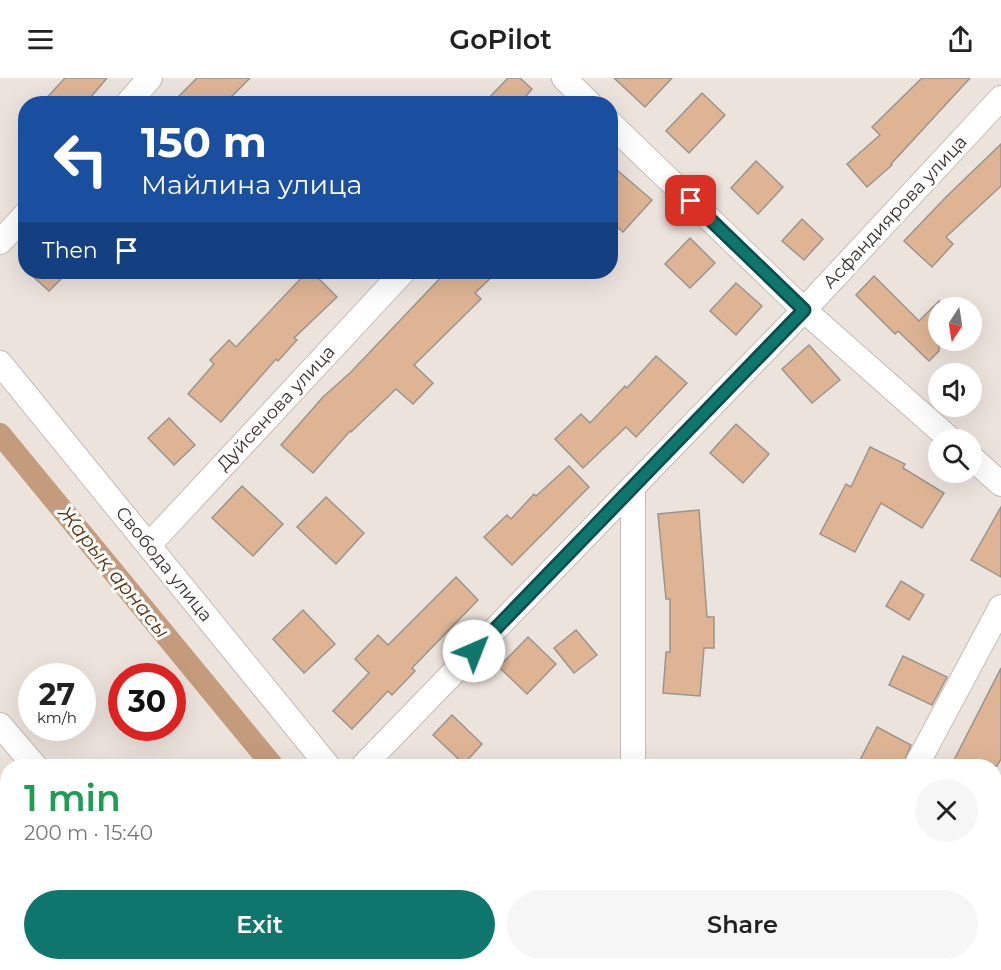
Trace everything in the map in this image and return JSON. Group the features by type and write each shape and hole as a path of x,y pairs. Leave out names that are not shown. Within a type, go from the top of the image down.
{"street":[{"path":"133,96 150,78"},
{"name":"Асфандиярова улица","path":"370,759 804,310 1001,98"},
{"path":"618,131 804,310 939,429"},
{"path":"0,242 18,223"},
{"name":"Дуйсенова улица","path":"149,544 396,279"},
{"name":"Свобода улица","path":"0,363 322,759"},
{"path":"982,467 1001,484"},
{"path":"633,487 633,759"},
{"path":"920,759 1001,607"},
{"path":"0,725 29,759"}],"building":[{"path":"65,78 107,78 92,96 48,96"},
{"path":"197,78 250,78 232,96 179,96"},
{"path":"508,78 520,78 532,89 526,96 491,96"},
{"path":"614,78 672,78 645,107"},
{"path":"922,78 970,78 892,165 867,187 847,164 880,135 872,127"},
{"path":"702,93 725,115 689,153 666,131"},
{"path":"1001,144 1001,186 946,237 953,244 932,267 904,241"},
{"path":"756,161 783,187 758,214 731,188"},
{"path":"618,171 652,200 623,232 618,228"},
{"path":"802,219 823,239 804,260 782,241"},
{"path":"690,238 715,263 690,288 665,264"},
{"path":"874,276 919,321 928,312 928,351 939,351 929,361 898,331 895,334 856,295"},
{"path":"36,279 61,279 49,291"},
{"path":"300,279 319,279 337,297 294,338 297,340 278,361 276,359 221,422 188,394 214,364 210,360 229,340 236,347"},
{"path":"439,279 490,279 475,293 481,299 414,365 433,383 413,404 396,389 350,431 313,473 281,445 323,397 351,372"},
{"path":"736,283 762,306 736,335 710,311"},
{"path":"809,345 840,380 812,403 782,369"},
{"path":"656,356 687,383 636,437 626,427 583,468 555,439 581,414 590,423"},
{"path":"169,418 195,445 174,465 148,438"},
{"path":"736,424 769,454 743,483 710,453"},
{"path":"870,447 905,464 903,468 944,493 922,528 881,503 855,552 820,534 846,484 851,487"},
{"path":"569,466 589,487 512,565 484,537 507,515 511,519 534,494 536,496"},
{"path":"242,486 283,524 253,556 212,518"},
{"path":"326,497 364,533 336,564 297,527"},
{"path":"1001,507 1001,577 971,560"},
{"path":"699,510 707,617 714,617 714,648 704,648 700,696 663,693 666,652 670,652 670,599 666,599 658,514"},
{"path":"456,577 478,600 412,668 415,671 392,695 388,691 352,729 333,711 369,673 355,659 378,635 388,645"},
{"path":"901,581 924,595 909,620 886,606"},
{"path":"303,610 335,644 304,673 273,639"},
{"path":"576,630 597,655 574,673 554,648"},
{"path":"528,637 556,664 527,694 499,667"},
{"path":"903,656 947,677 932,705 889,685"},
{"path":"1001,668 1001,759 955,759"},
{"path":"452,715 482,744 468,759 459,759 433,735"},
{"path":"877,727 911,745 905,759 861,759"}],"waterway":[{"name":"Жарық арнасы","path":"0,434 267,759"}],"route":[{"path":"474,651 804,310 691,201"}]}
